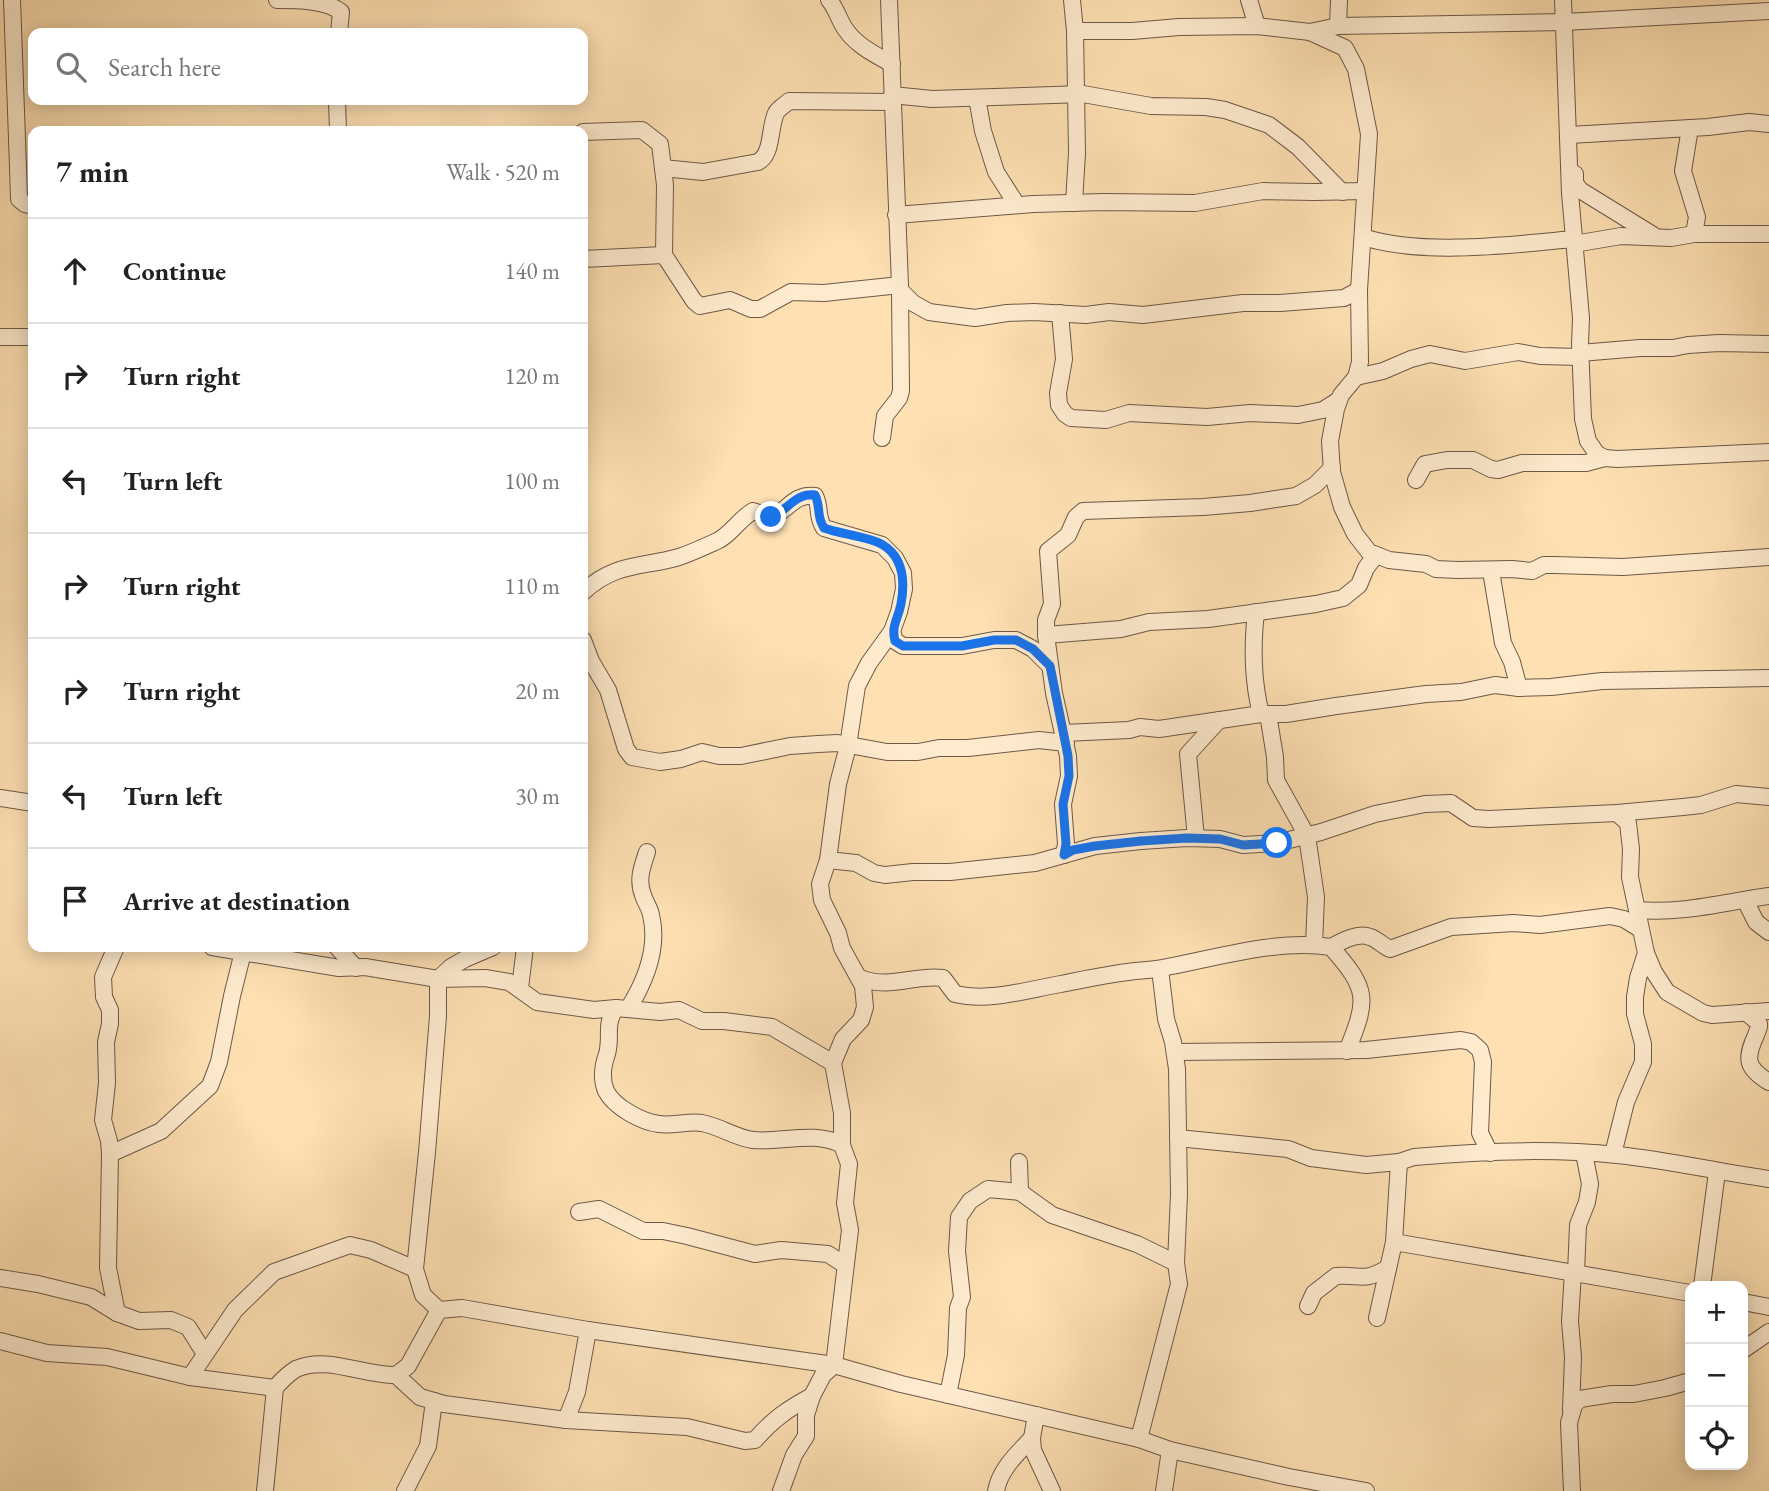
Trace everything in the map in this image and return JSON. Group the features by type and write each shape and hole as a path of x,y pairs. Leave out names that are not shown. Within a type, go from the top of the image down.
{"street":[{"path":"12,0 17,190 19,199 28,205"},
{"path":"277,0 321,1 335,5 341,12 339,28"},
{"path":"830,0 846,30 864,48 892,64"},
{"path":"882,438 885,416 901,391 890,0"},
{"path":"1072,0 1077,153 1074,203"},
{"path":"1249,0 1257,26"},
{"path":"1338,26 1339,0"},
{"path":"1563,0 1575,183 1580,190 1656,236"},
{"path":"1310,32 1338,26 1564,22 1769,11"},
{"path":"1060,313 1064,359 1058,393 1059,405 1071,418 1106,420 1129,413 1207,417 1250,413 1298,415 1323,410 1339,400 1356,377 1360,362 1359,290 1369,134 1356,69 1345,48 1310,32 1257,26 1180,27 1132,32 1075,31"},
{"path":"663,168 704,172 764,159 777,111 789,101 1075,95 1151,106 1206,107 1225,110 1269,125 1298,147 1342,192"},
{"path":"977,97 983,131 996,172 1017,205"},
{"path":"337,105 338,126"},
{"path":"1572,134 1749,122 1769,124"},
{"path":"1690,128 1683,171 1697,217 1694,233"},
{"path":"588,132 642,130 660,144 665,185 664,255 700,306 730,300 751,309 760,309 791,292 824,293 900,288"},
{"path":"1572,134 1573,242 1581,318 1583,419 1588,441 1598,454 1605,458"},
{"path":"896,215 1017,205 1195,203 1263,191 1365,191"},
{"path":"1363,237 1384,244 1448,247 1573,242 1620,236 1671,238 1694,233 1769,234"},
{"path":"588,258 664,255"},
{"path":"900,288 913,303 929,312 975,318 1007,313 1086,315 1109,312 1143,315 1243,303 1344,298 1359,290"},
{"path":"0,337 28,337"},
{"path":"1356,377 1383,371 1430,354 1465,361 1518,352 1540,356 1580,355 1719,343 1769,344"},
{"path":"1339,400 1330,441 1332,468 1342,507 1369,552 1388,560 1426,564 1436,569 1532,571 1544,565 1623,567 1769,557"},
{"path":"1416,480 1425,464 1447,460 1472,460 1498,471 1522,463 1586,463 1605,458 1769,452"},
{"path":"1064,855 1066,844 1063,804 1069,776 1065,738 1046,635 1046,620 1052,604 1048,551 1068,535 1076,517 1083,511 1203,507 1296,496 1314,485 1332,468"},
{"path":"588,587 610,572 681,556 720,540 744,516 753,511 771,517 804,494 815,495 819,503 818,519 824,528 883,545 904,573 900,612 892,631 869,663 857,686 848,746 838,784 828,860 820,884 822,900 842,948 863,986 865,1007 861,1020 843,1039 834,1063 842,1113 842,1145 849,1164 845,1203 849,1230 834,1365 823,1375 811,1396 806,1415 806,1436 794,1454 782,1491"},
{"path":"1046,635 1102,631 1149,622 1208,619 1343,598 1359,585 1366,568 1376,555"},
{"path":"1491,571 1503,643 1512,662 1519,688"},
{"path":"1256,612 1254,688 1265,714 1275,757 1276,780 1307,836 1316,897 1314,945"},
{"path":"892,631 895,641 903,646 962,646 994,640 1016,640 1033,649 1050,666"},
{"path":"588,652 608,690 626,749 632,757 660,762 702,752 719,756 740,756 790,746 838,743 866,750 908,752 968,748 1140,727 1159,729 1265,714 1286,714 1426,694 1461,692 1495,685 1519,688 1602,681 1769,678"},
{"path":"1196,838 1188,754 1219,720"},
{"path":"828,860 856,863 874,873 885,875 991,868 1035,863 1073,850 1095,846 1196,838 1220,839 1243,845 1277,843 1375,814 1425,804 1451,803 1473,817 1489,819 1617,813 1701,805 1736,794 1769,797"},
{"path":"0,798 28,802"},
{"path":"1617,813 1628,823 1630,877 1646,953 1667,992 1703,1013 1769,1011"},
{"path":"646,852 640,885 651,912 654,941 643,983 622,1009 609,1018 608,1051 603,1064 606,1091 635,1116 660,1125 698,1122 749,1140 821,1138 842,1145"},
{"path":"1637,910 1661,912 1721,906 1769,896"},
{"path":"1745,900 1756,922 1769,932"},
{"path":"860,978 869,982 885,983 929,977 943,978 955,994 990,996 1160,969 1194,960 1275,947 1331,947 1361,936 1371,937 1390,949 1451,927 1514,923 1540,925 1610,916 1624,919 1640,929"},
{"path":"1331,947 1360,987 1363,1003 1361,1017 1347,1051"},
{"path":"114,952 103,977 104,997 110,1010 103,1120 110,1154 108,1268 117,1313"},
{"path":"110,1154 161,1131 209,1086 219,1062 243,952 339,968 438,979 485,978 509,982 537,1002 594,1010 680,1010 702,1021 772,1027 834,1063"},
{"path":"342,952 356,968"},
{"path":"480,952 465,958 438,979 438,1017 415,1269 423,1295 439,1310 462,1308 588,1330 834,1365 901,1384 1139,1438 1170,1450 1366,1491"},
{"path":"520,988 524,952"},
{"path":"1613,1154 1626,1102 1643,1062 1643,1044 1635,1014 1635,998 1646,953"},
{"path":"1139,1438 1179,1284 1176,1263 1178,1138 1175,1052 1166,1019 1160,969"},
{"path":"1746,1012 1758,1023 1759,1028 1748,1062 1753,1071 1769,1082"},
{"path":"1175,1052 1347,1051 1461,1040 1471,1042 1480,1050 1483,1062 1480,1133 1490,1153"},
{"path":"1178,1138 1287,1149 1311,1158 1366,1165 1399,1162 1415,1157 1490,1153 1613,1154 1769,1179"},
{"path":"1572,1491 1569,1423 1573,1356 1570,1321 1578,1225 1587,1202 1590,1184 1584,1153"},
{"path":"1019,1162 1020,1192"},
{"path":"1377,1318 1394,1242 1399,1162"},
{"path":"1703,1281 1717,1172"},
{"path":"948,1395 956,1355 958,1308 962,1297 957,1251 959,1217 970,1201 988,1189 1020,1192 1052,1215 1137,1244 1176,1263"},
{"path":"579,1212 598,1209 643,1231 663,1231 755,1254 781,1250 828,1254 845,1265"},
{"path":"1394,1242 1685,1292"},
{"path":"190,1377 236,1310 274,1272 350,1245 372,1250 415,1269"},
{"path":"1308,1306 1314,1293 1336,1276 1362,1279 1373,1277 1388,1268"},
{"path":"0,1278 91,1297 117,1313 139,1321 171,1320 188,1327 205,1354"},
{"path":"1748,1303 1769,1307"},
{"path":"397,1375 408,1366 439,1310"},
{"path":"566,1420 577,1392 588,1330"},
{"path":"1748,1347 1769,1332"},
{"path":"0,1341 47,1353 107,1357 190,1377 275,1388"},
{"path":"265,1491 275,1388 296,1370 311,1364 397,1375 420,1397 434,1401 566,1420 687,1427 745,1441 755,1440 769,1423 786,1409 811,1396"},
{"path":"1571,1410 1580,1399 1634,1394 1685,1382"},
{"path":"405,1491 428,1446 434,1401"},
{"path":"1036,1415 1033,1450 1052,1491"},
{"path":"996,1491 998,1480 1032,1438"},
{"path":"1164,1491 1170,1450"}],"route":[{"path":"771,517 804,494 815,495 819,503 818,519 824,528 883,545 904,573 900,612 892,631 895,641 903,646 962,646 994,640 1016,640 1033,649 1050,666 1068,756 1069,776 1063,804 1066,844 1064,855 1073,850 1095,846 1187,838 1220,839 1243,845 1277,843"}]}
